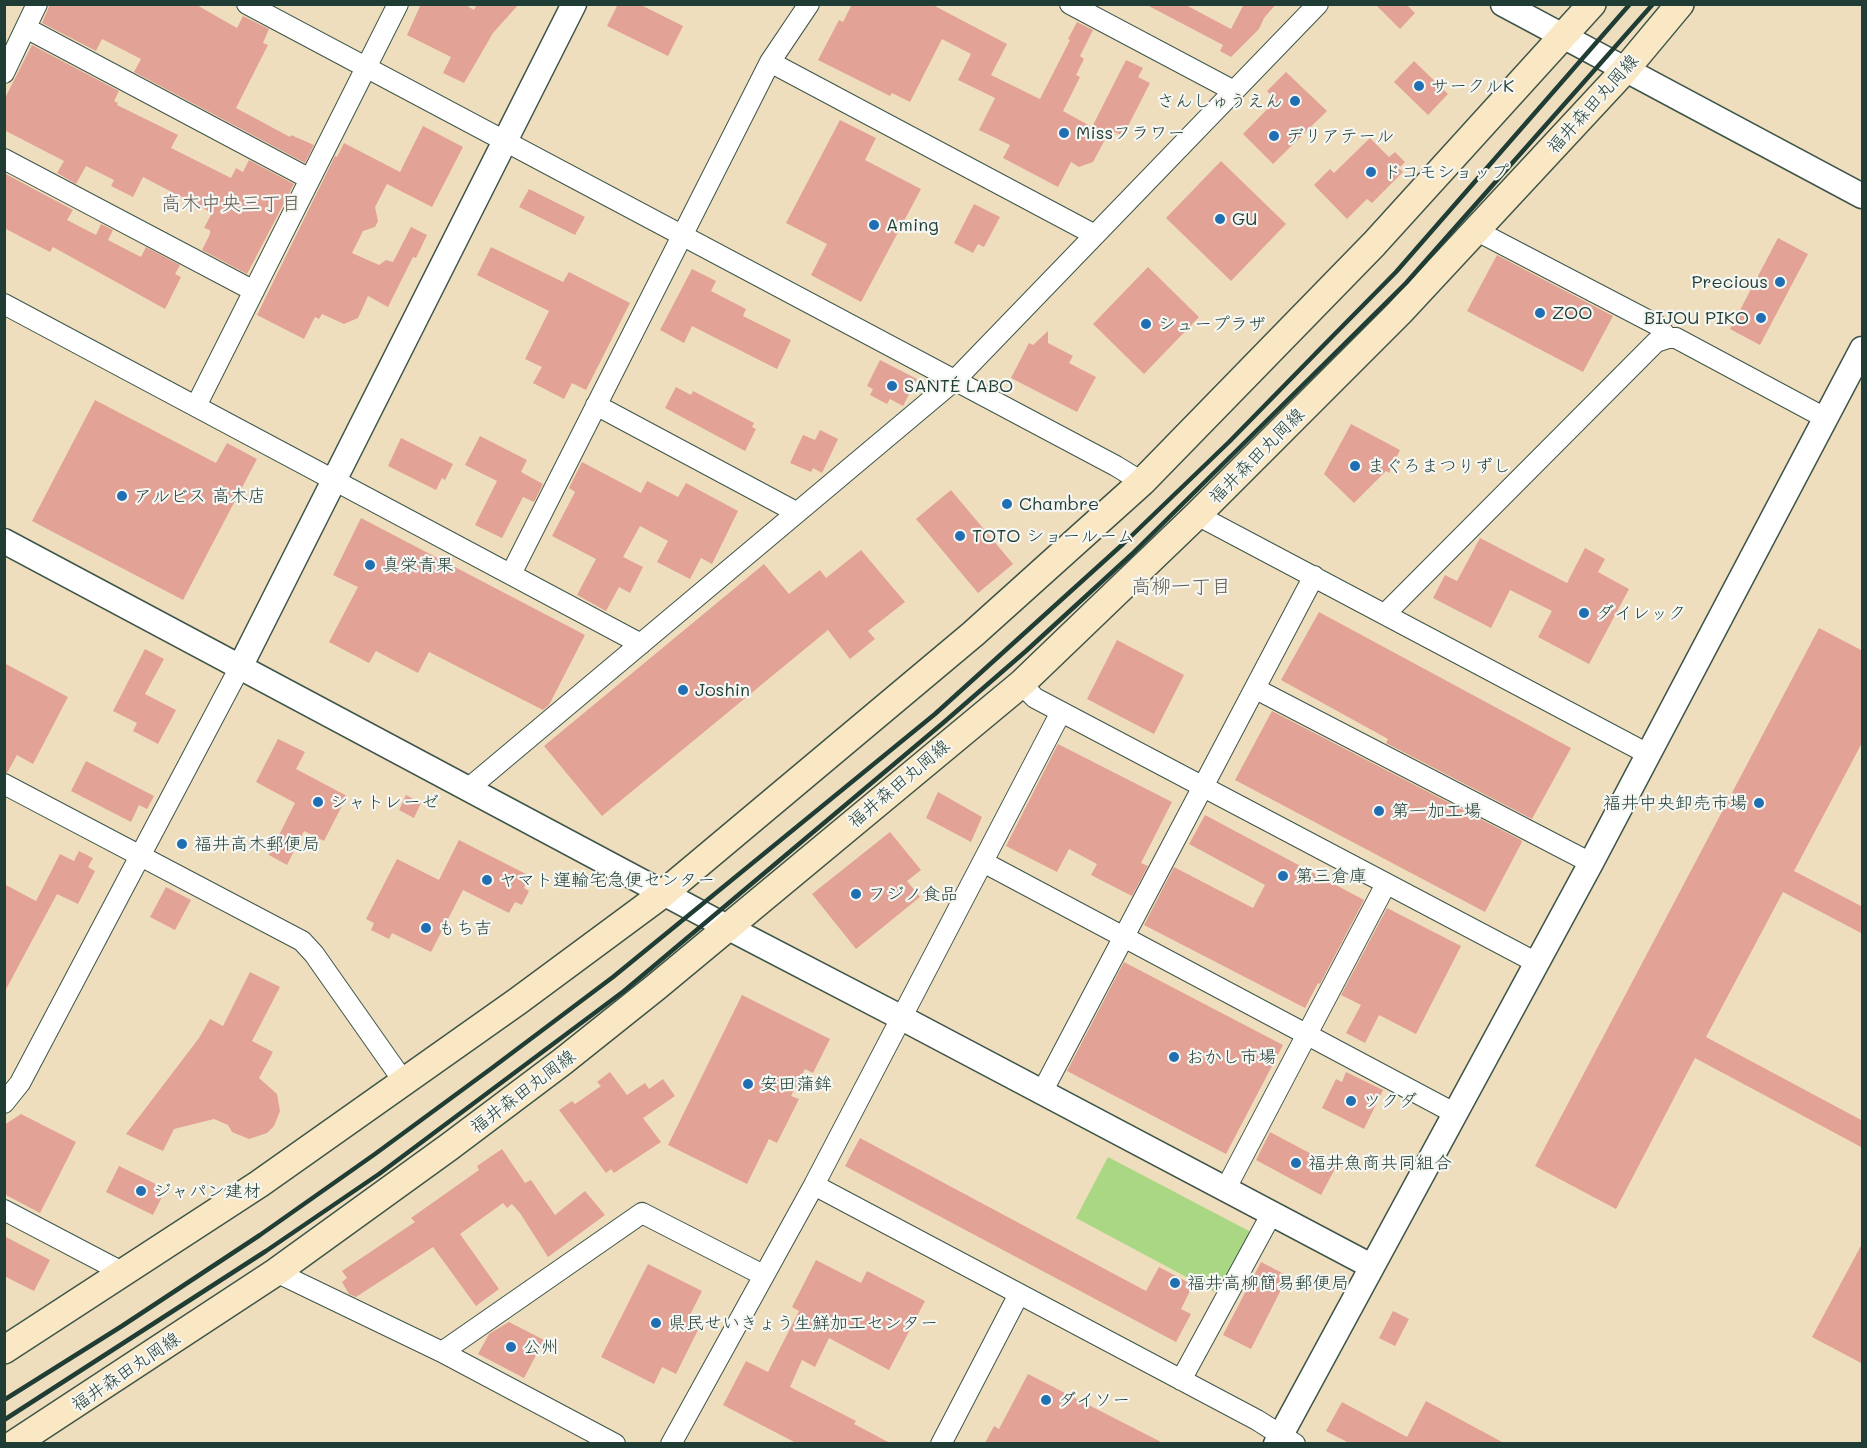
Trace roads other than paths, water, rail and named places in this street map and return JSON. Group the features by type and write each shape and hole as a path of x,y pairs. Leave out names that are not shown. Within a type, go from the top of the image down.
{"main road":[{"path":"4,1350 259,1184 518,1001 664,892 973,634 1142,482 1374,244 1592,4"},
{"name":"福井森田丸岡線","path":"14,1443 276,1272 449,1147 593,1038 1021,684 1197,515 1399,313 1625,70 1680,4"}],"street":[{"path":"4,73 37,4"},
{"path":"247,4 955,380 1142,482"},
{"path":"196,406 398,4"},
{"path":"4,1103 20,1083 240,667 574,4"},
{"path":"511,574 770,62 809,4"},
{"path":"1070,4 1234,91"},
{"path":"469,788 955,380 1318,4"},
{"path":"1503,4 1863,196"},
{"path":"26,28 310,179"},
{"path":"770,62 1095,235"},
{"path":"4,159 254,291"},
{"path":"1477,231 1657,326 1668,338"},
{"path":"4,304 641,644"},
{"path":"1385,614 1656,342 1676,338 1827,419"},
{"path":"814,1185 1257,1420 1284,1441 1371,1266 1591,863 1863,349"},
{"path":"596,405 796,512"},
{"path":"1197,515 1648,754"},
{"path":"4,541 727,927 1371,1266"},
{"path":"1042,1092 1314,576"},
{"path":"1021,684 1035,698 1060,712 1537,963"},
{"path":"1256,689 1591,863"},
{"path":"671,1443 814,1185 1060,712"},
{"path":"4,784 302,940 404,1082"},
{"path":"983,862 1456,1114"},
{"path":"1225,1190 1386,884"},
{"path":"4,1210 124,1273"},
{"path":"442,1352 642,1213 763,1275"},
{"path":"1181,1380 1272,1213"},
{"path":"276,1272 442,1352 615,1443"},
{"path":"941,1443 1019,1294"}],"railway":[{"path":"4,1400 260,1235 492,1068 613,977 935,714 1123,544 1229,442 1396,272 1630,4"},
{"path":"4,1420 266,1251 379,1174 624,991 943,723 1132,554 1406,283 1653,4"}],"place":[{"name":"サークルK","path":"1419,86"},
{"name":"さんしゅうえん","path":"1295,101"},
{"name":"Missフラワー","path":"1064,133"},
{"name":"デリアテール","path":"1274,136"},
{"name":"ドコモショップ","path":"1371,172"},
{"name":"GU","path":"1220,219"},
{"name":"Aming","path":"874,225"},
{"name":"Precious","path":"1780,282"},
{"name":"ZOO","path":"1540,313"},
{"name":"BIJOU PIKO","path":"1761,318"},
{"name":"シュープラザ","path":"1146,324"},
{"name":"SANTÉ LABO","path":"892,386"},
{"name":"まぐろまつりずし","path":"1355,466"},
{"name":"アルビス 高木店","path":"122,496"},
{"name":"Chambre","path":"1007,504"},
{"name":"TOTO ショールーム","path":"960,536"},
{"name":"真栄青果","path":"370,565"},
{"name":"ダイレック","path":"1584,613"},
{"name":"Joshin","path":"683,690"},
{"name":"シャトレーゼ","path":"318,802"},
{"name":"福井中央卸売市場","path":"1759,803"},
{"name":"第一加工場","path":"1379,811"},
{"name":"福井高木郵便局","path":"182,844"},
{"name":"第三倉庫","path":"1283,876"},
{"name":"ヤマト運輸宅急便センター","path":"487,880"},
{"name":"フジノ食品","path":"856,894"},
{"name":"もち吉","path":"426,928"},
{"name":"おかし市場","path":"1174,1057"},
{"name":"安田蒲鉾","path":"748,1084"},
{"name":"ツクダ","path":"1351,1101"},
{"name":"福井魚商共同組合","path":"1296,1163"},
{"name":"ジャパン建材","path":"141,1191"},
{"name":"福井高柳簡易郵便局","path":"1175,1283"},
{"name":"県民せいきょう生鮮加工センター","path":"656,1323"},
{"name":"公州","path":"511,1347"},
{"name":"ダイソー","path":"1046,1400"}],"district":[{"name":"高木中央三丁目","path":"231,204"},
{"name":"高柳一丁目","path":"1181,587"}]}
